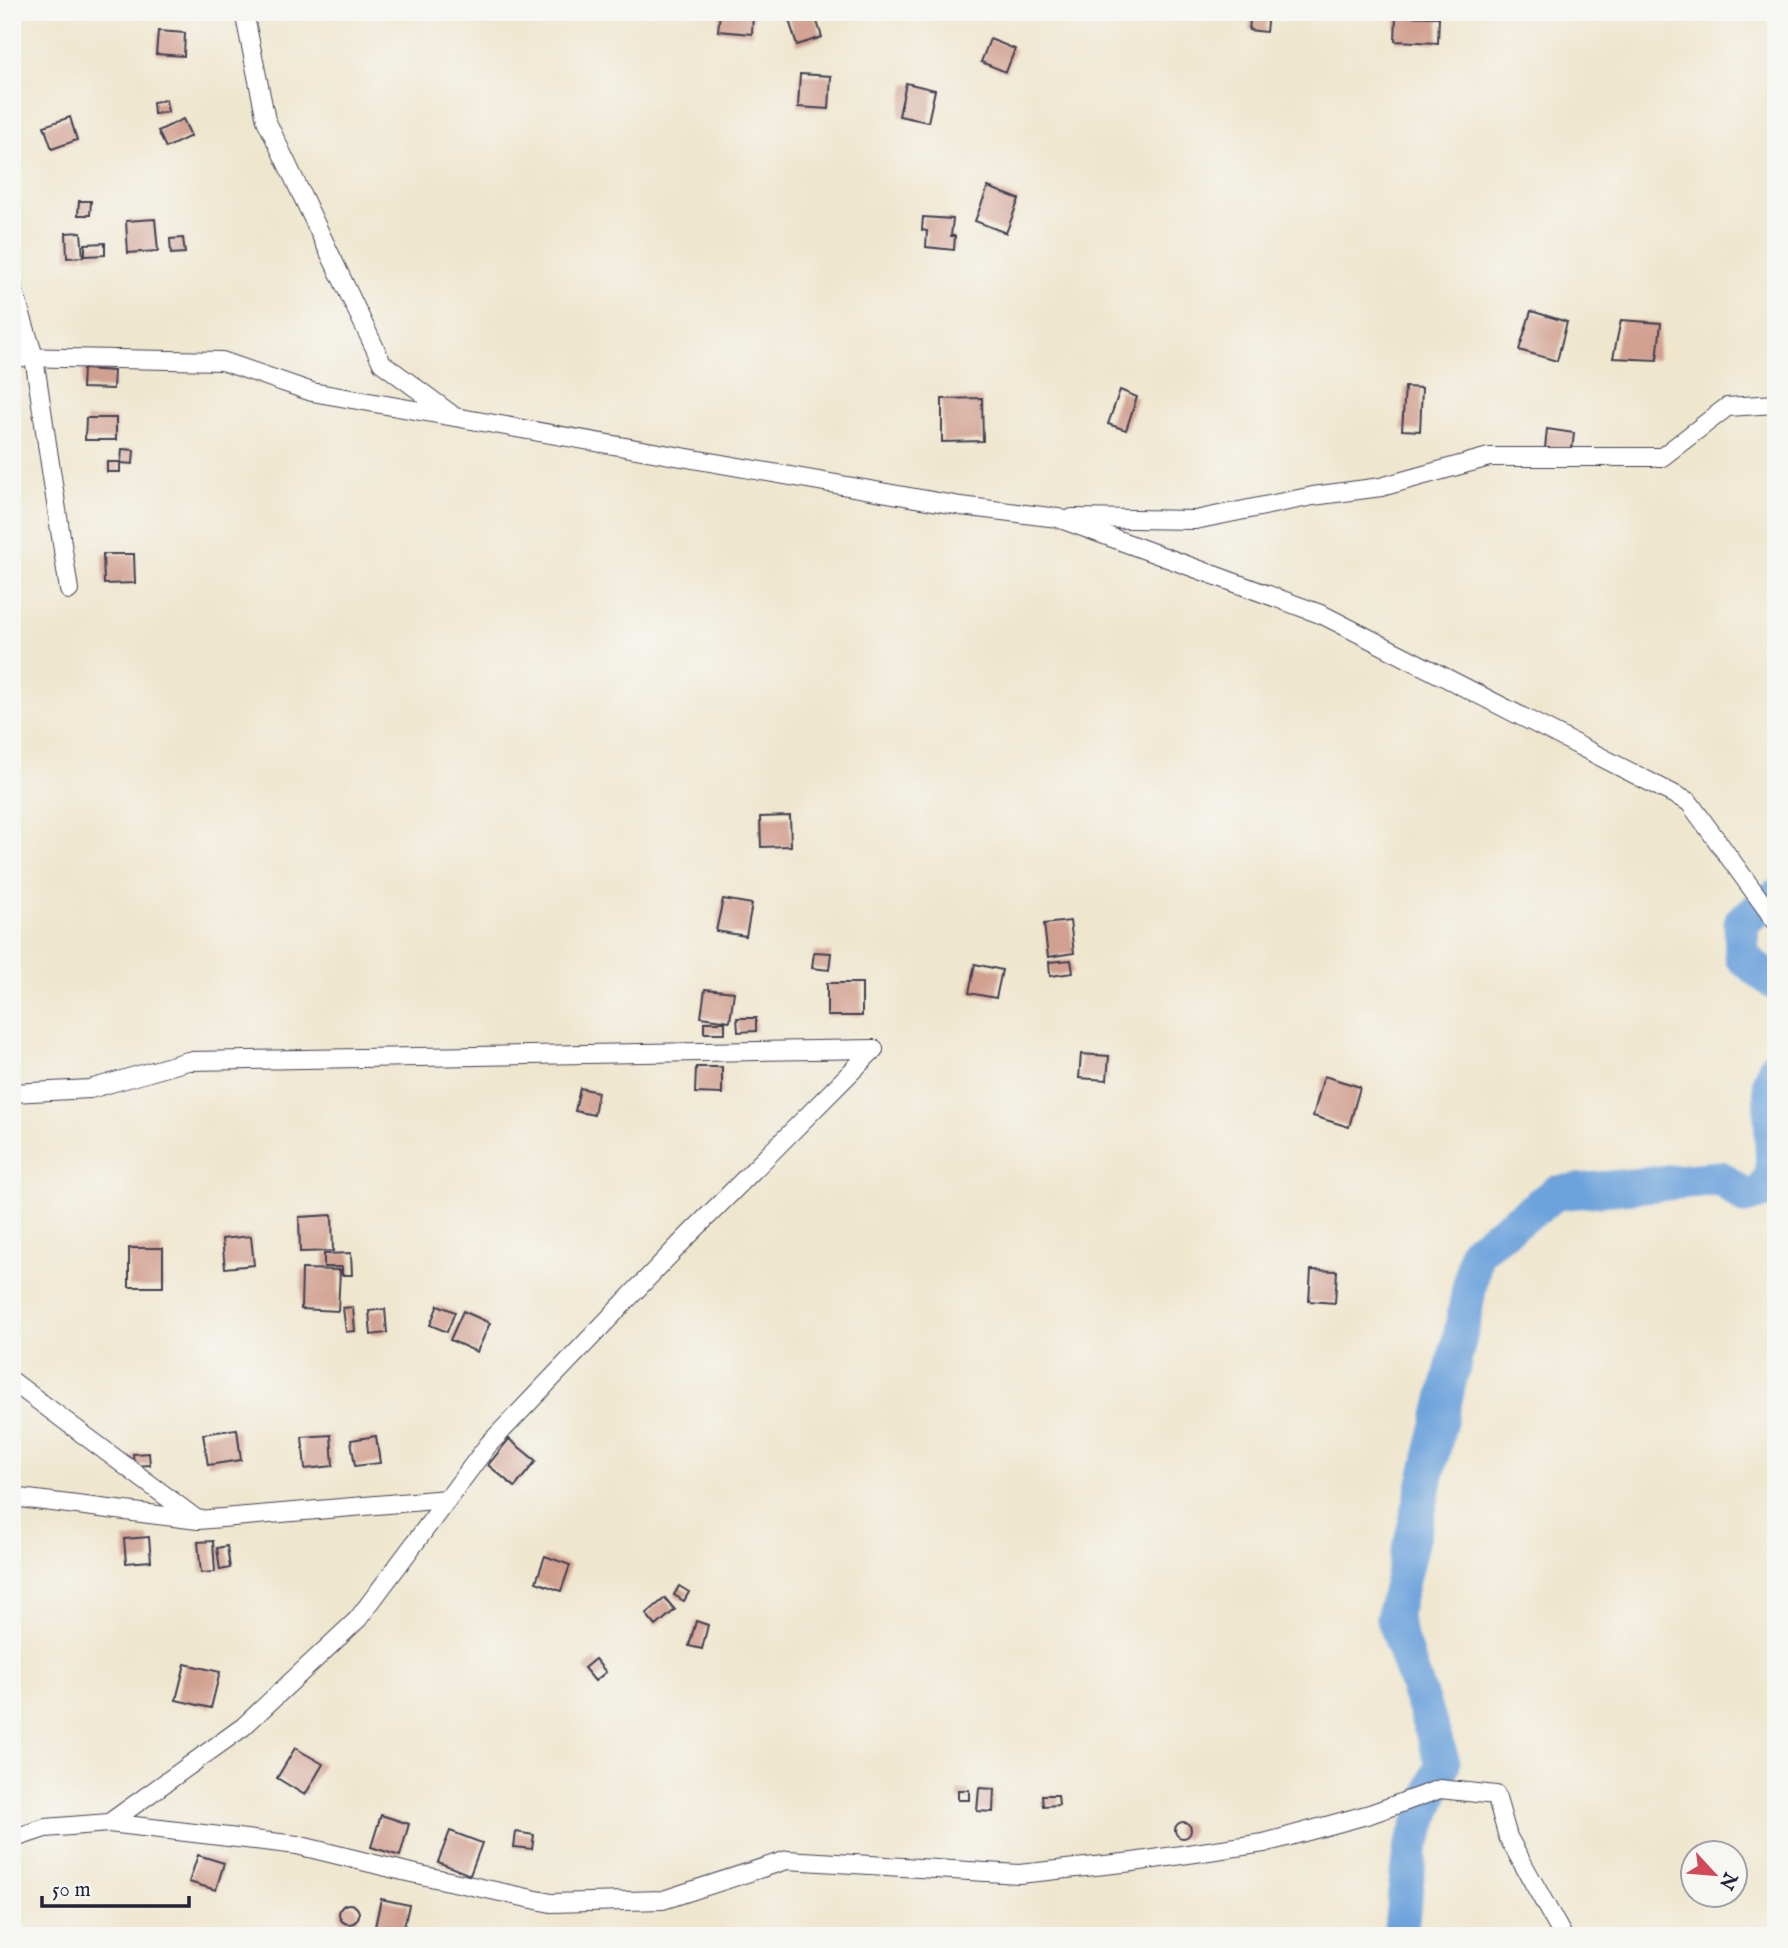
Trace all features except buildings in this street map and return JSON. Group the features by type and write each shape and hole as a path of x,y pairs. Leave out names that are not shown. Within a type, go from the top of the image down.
{"street":[{"path":"244,12 266,120 382,363 456,417"},
{"path":"12,285 34,357 69,590"},
{"path":"12,357 222,361 312,392 961,506 1058,518 1195,520 1313,496 1381,487 1489,457 1661,457 1727,407 1776,404"},
{"path":"1058,518 1323,615 1689,802 1775,921"},
{"path":"12,1093 90,1089 188,1061 874,1049 683,1241 498,1435 358,1619 243,1727 109,1823"},
{"path":"12,1381 198,1520"},
{"path":"12,1497 198,1520 447,1499"},
{"path":"12,1839 45,1828 109,1823 297,1845 551,1903 635,1901 663,1900 787,1860 1019,1874 1133,1862 1264,1843 1370,1814 1440,1789 1496,1795 1508,1837 1563,1936"}],"waterway":[{"path":"1776,896 1741,922 1742,957 1776,984"},
{"path":"1400,1936 1410,1851 1443,1763 1393,1618 1462,1328 1476,1251 1556,1193 1720,1178 1745,1197 1763,1192 1773,1173 1770,1079 1776,1066"}]}
